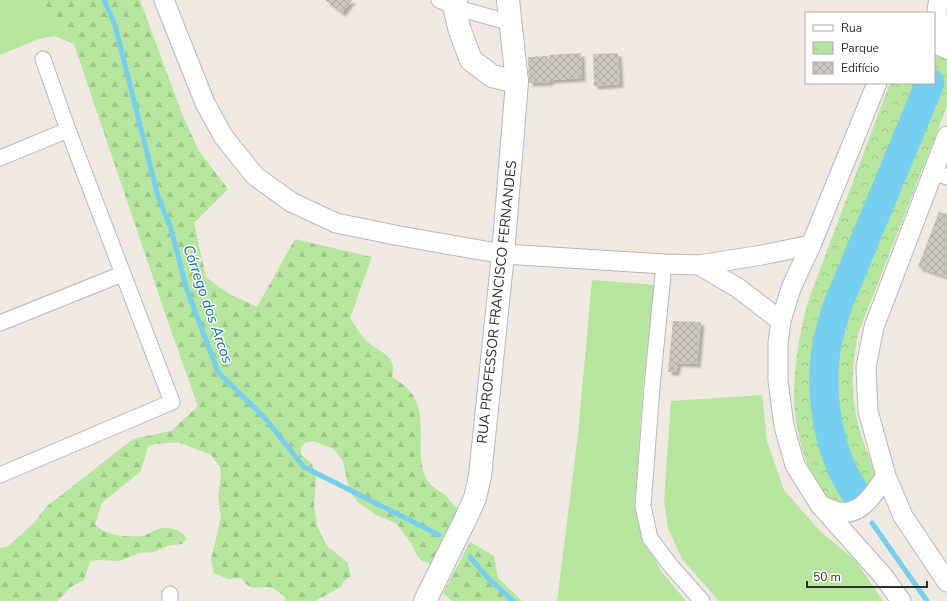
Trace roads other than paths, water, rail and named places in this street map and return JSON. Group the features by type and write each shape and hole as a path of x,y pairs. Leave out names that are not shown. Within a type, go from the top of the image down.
{"main road":[{"name":"RUA PROFESSOR FRANCISCO FERNANDES","path":"425,601 475,498 480,476 503,254 517,82 508,0"},
{"path":"450,2 471,60 492,76 517,82"}],"street":[{"path":"164,0 205,103 223,136 255,176 291,202 336,223 503,254 664,264 699,265 762,255 811,245"},
{"path":"925,12 934,0"},
{"path":"940,0 937,19 940,26 947,32"},
{"path":"450,2 511,23"},
{"path":"935,43 947,49"},
{"path":"0,475 172,402 122,274 43,59"},
{"path":"877,84 811,245 791,288 781,321 778,343 778,380 784,426 794,465 820,505 884,577 902,601"},
{"path":"0,158 68,130"},
{"path":"947,136 940,175 874,327 866,367 868,411 886,476 903,516 947,582"},
{"path":"664,264 652,387 643,506 650,538 671,566 702,601"},
{"path":"699,265 738,288 781,321"},
{"path":"0,323 122,274"},
{"path":"820,505 836,512 849,512 859,509 873,494 886,476"}],"waterway":[{"name":"Córrego dos Arcos","path":"104,0 115,25 157,193 171,229 186,287 218,372 263,416 304,467 439,535"},
{"path":"854,491 845,475 831,439 825,406 825,356 837,307 930,84"},
{"path":"872,523 927,601"},
{"name":"Córrego dos Arcos","path":"470,557 489,579 513,601"}]}
